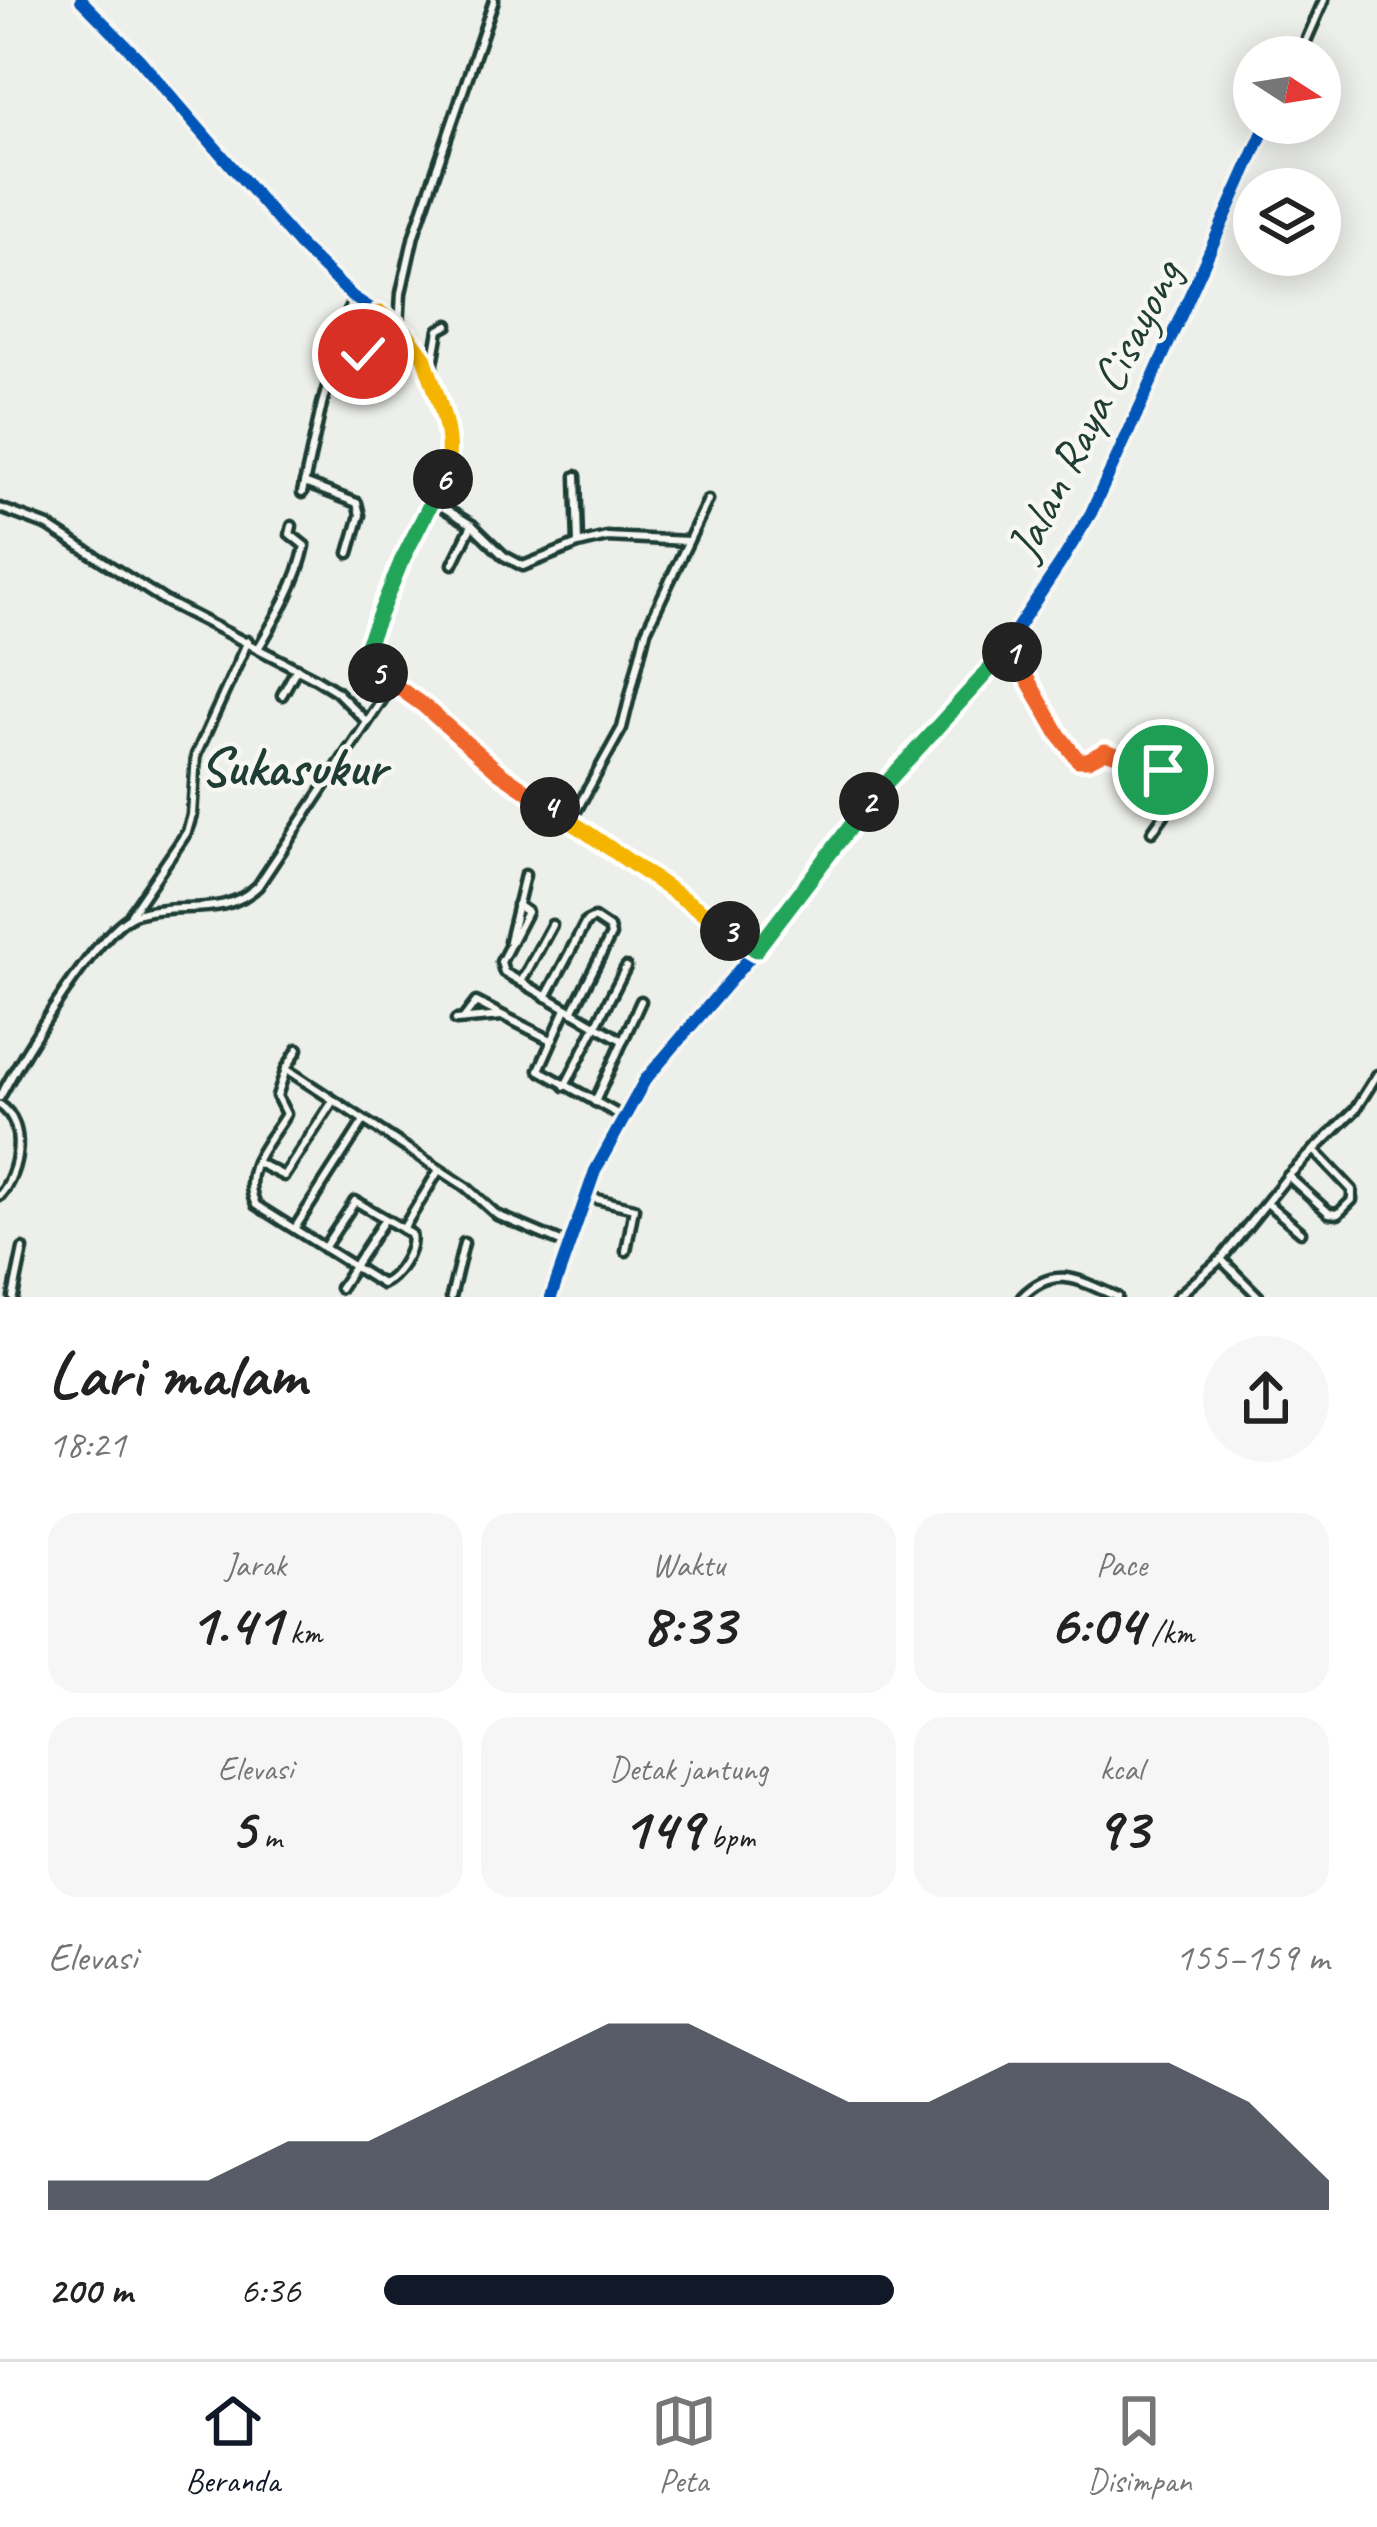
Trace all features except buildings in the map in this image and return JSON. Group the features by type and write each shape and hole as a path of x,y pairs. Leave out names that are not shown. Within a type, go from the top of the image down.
{"street":[{"path":"81,0 139,59 302,247 353,297 399,327 424,357 452,452 434,502 401,562 364,652 369,668 394,682 499,772 756,950"},
{"path":"399,327 400,292 414,235 494,0"},
{"path":"1308,36 1324,0"},
{"name":"Jalan Raya Cisayong","path":"551,1297 584,1196 645,1080 756,950 899,765 959,704 1007,644 1090,513 1258,144"},
{"path":"302,493 353,297"},
{"path":"363,354 380,313"},
{"path":"430,377 439,330 448,325"},
{"path":"576,476 578,544"},
{"path":"304,482 357,503 360,514 349,553"},
{"path":"571,820 622,728 646,631 708,500"},
{"path":"434,502 523,566 578,544 621,536 688,541"},
{"path":"0,508 48,526 165,602 248,641 336,691 367,722"},
{"path":"452,564 472,525"},
{"path":"259,647 285,601 303,555 303,543 290,534 292,526"},
{"path":"0,1195 12,1173 17,1140 14,1120 0,1101 30,1040 96,948 131,915 187,832 196,755 248,641"},
{"path":"1007,644 1078,760 1105,751 1163,770 1182,783 1152,832"},
{"path":"282,695 296,668"},
{"path":"131,915 237,903 245,898 274,864 394,682"},
{"path":"525,875 518,905 527,912 502,969 622,1041"},
{"path":"546,997 586,922 594,918 609,928 611,934 539,1070 623,1117"},
{"path":"521,982 552,925"},
{"path":"565,1086 626,967"},
{"path":"506,1016 460,1019 476,1001 506,1016 551,1040"},
{"path":"595,1102 641,1001"},
{"path":"298,1049 277,1096 286,1114 255,1161 252,1198 256,1204 373,1280 388,1282 413,1245 411,1234 355,1201 324,1248"},
{"path":"286,1069 439,1169 497,1215 568,1244"},
{"path":"1177,1297 1221,1259 1288,1176 1355,1110 1377,1075"},
{"path":"255,1161 283,1177 333,1101"},
{"path":"295,1228 363,1122"},
{"path":"1288,1176 1334,1215 1352,1200 1352,1190 1314,1150"},
{"path":"403,1229 439,1169"},
{"path":"584,1196 634,1208 626,1251"},
{"path":"1267,1203 1301,1232"},
{"path":"340,1288 385,1219"},
{"path":"451,1297 464,1243"},
{"path":"13,1297 23,1249"},
{"path":"1221,1259 1259,1297"},
{"path":"1022,1297 1037,1282 1053,1276 1117,1297"}],"cycle path":[{"path":"81,0 139,59 301,247 353,297 399,327 424,357 450,442 450,460 374,622 365,664 424,706 499,772 756,950"},
{"path":"551,1297 595,1171 645,1080 756,950 899,765 989,670 1060,564 1091,513 1258,144"}],"district":[{"name":"Sukasukur","path":"293,766"}],"route":[{"path":"363,354 380,313 417,345 452,452 434,502 386,597 364,652 365,664 424,706 499,772 756,950 899,765 959,704 1007,644 1078,760 1105,751 1163,770"}]}
